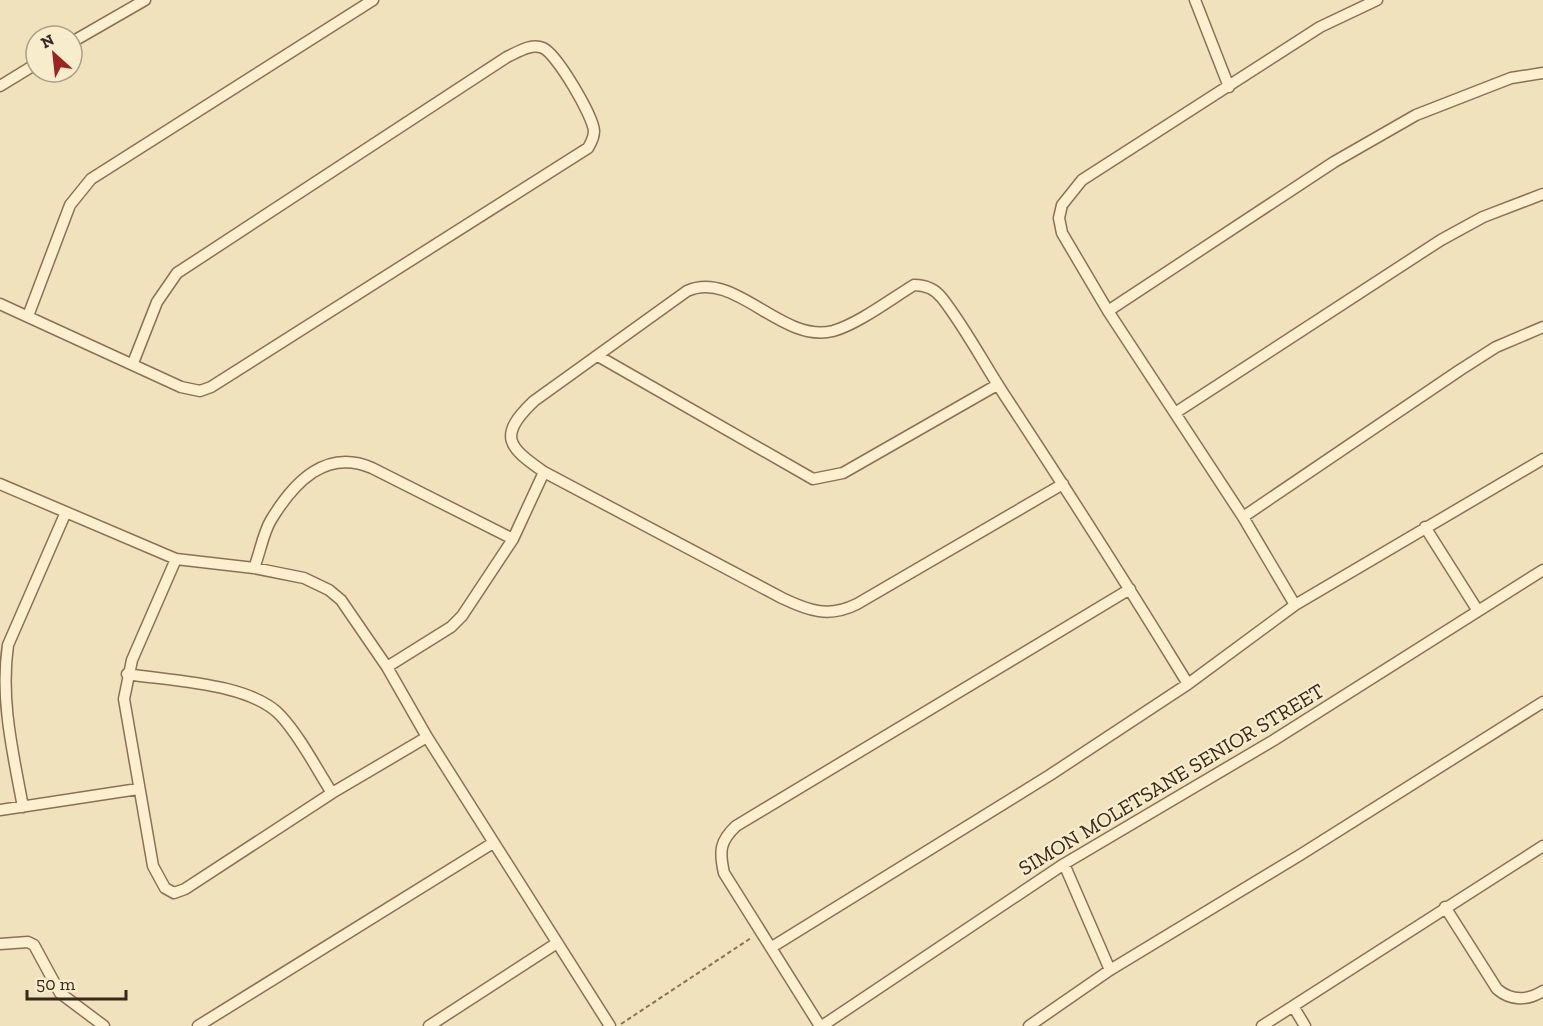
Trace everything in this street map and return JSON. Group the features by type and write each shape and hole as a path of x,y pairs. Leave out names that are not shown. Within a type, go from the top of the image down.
{"street":[{"path":"84,35 144,0"},
{"path":"28,316 70,205 91,180 373,0"},
{"path":"1195,0 1229,87"},
{"path":"1295,605 1243,517 1108,311 1062,233 1059,218 1062,205 1082,180 1320,27 1377,0"},
{"path":"0,304 133,363 181,387 200,391 211,387 588,148 594,132 559,63 543,48 533,47 507,57 195,260 177,273 163,292 133,363"},
{"path":"0,86 24,71"},
{"path":"1108,311 1334,162 1416,115 1511,78 1543,73"},
{"path":"1175,413 1441,240 1483,217 1543,194"},
{"path":"1063,484 857,604 832,613 803,608 544,472 516,452 512,442 513,426 519,415 534,401 687,291 698,286 717,287 786,323 817,332 834,331 914,285 923,285 941,297 1063,484 1188,684"},
{"path":"1243,517 1496,347 1543,327"},
{"path":"598,356 813,479 843,473 997,385"},
{"path":"772,947 1050,775 1188,684 1295,605 1543,459"},
{"path":"254,568 270,521 295,487 327,464 345,461 365,465 513,539"},
{"path":"387,667 451,627 462,616 513,539 544,472"},
{"path":"0,484 176,559 254,568 304,578 329,590 352,613 387,667 427,737 610,1026"},
{"path":"23,807 3,703 3,667 8,645 66,512"},
{"path":"1425,527 1478,611"},
{"path":"176,559 127,674 124,699 153,866 165,888 174,893 198,881 332,793 427,737"},
{"name":"SIMON MOLETSANE SENIOR STREET","path":"821,1026 1064,864 1274,740 1543,570"},
{"path":"821,1026 724,873 720,849 725,837 736,826 1130,589"},
{"path":"127,674 235,691 257,697 282,716 332,793"},
{"path":"1029,1026 1110,970 1300,855 1543,702"},
{"path":"0,810 138,789"},
{"path":"198,1026 493,843"},
{"path":"1262,1026 1444,907 1543,846"},
{"path":"1064,864 1110,970"},
{"path":"1444,907 1497,989 1506,996 1519,999 1543,991"},
{"path":"0,944 28,942 34,945 60,993 104,1026"},
{"path":"429,1026 557,943"},
{"path":"1293,1006 1305,1026"}],"path":[{"path":"619,1026 761,932"}]}
